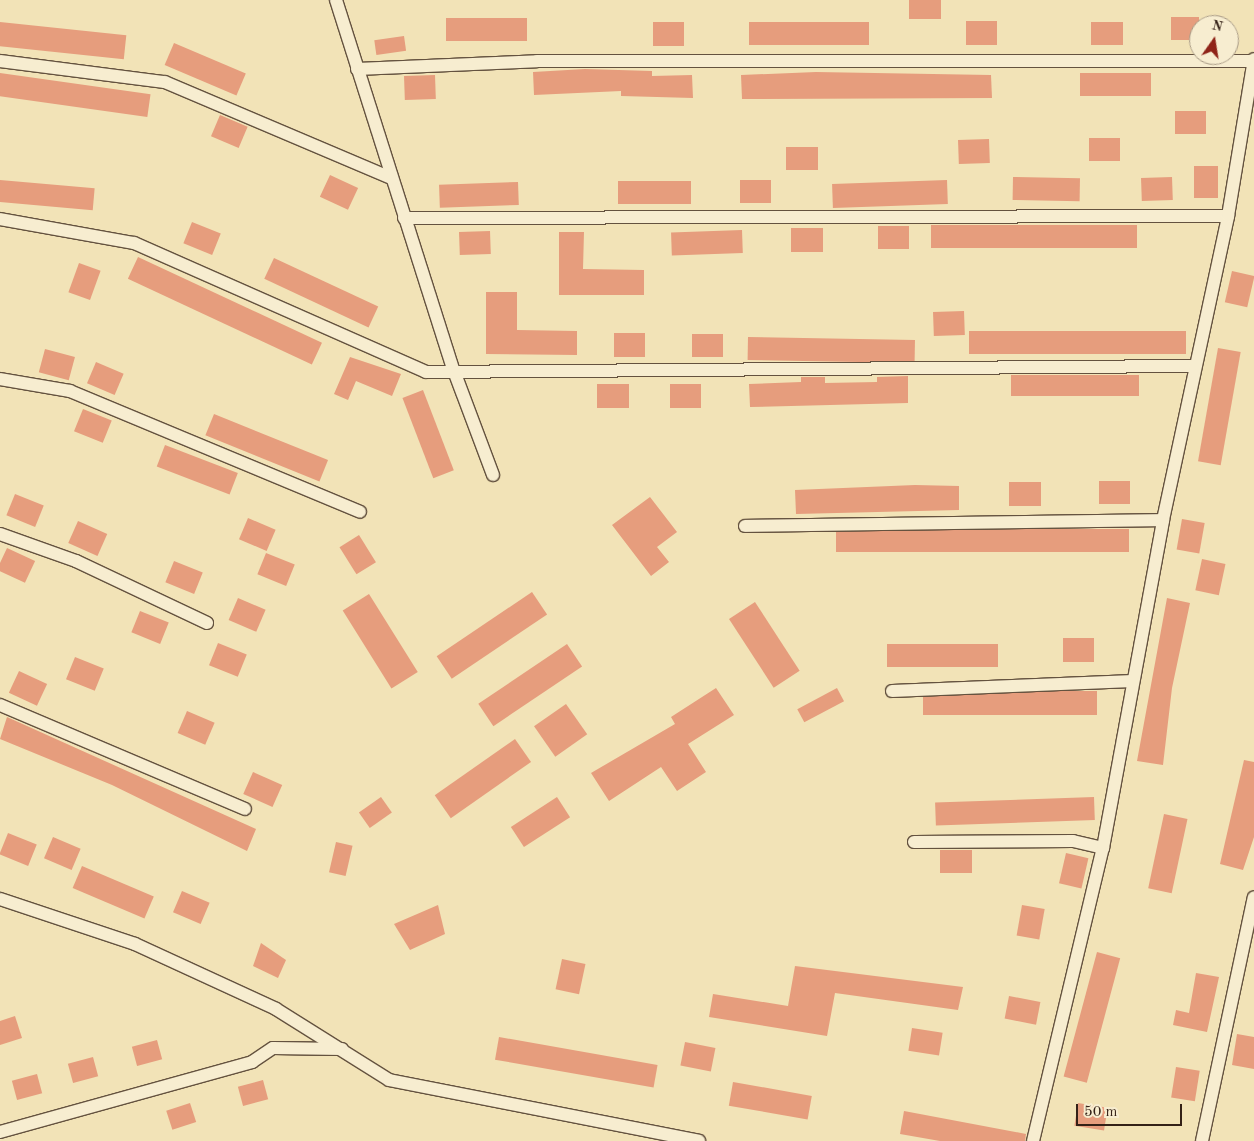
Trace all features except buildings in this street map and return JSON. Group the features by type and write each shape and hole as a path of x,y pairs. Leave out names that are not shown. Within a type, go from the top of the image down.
{"street":[{"path":"336,0 390,178 454,372 493,475"},
{"path":"357,69 537,61 1254,60 1228,216 1163,520 1103,848 1033,1141"},
{"path":"0,61 165,82 390,178"},
{"path":"404,218 1228,216"},
{"path":"0,219 134,242 426,372 1195,366"},
{"path":"0,379 70,391 360,512"},
{"path":"744,526 1163,520"},
{"path":"0,534 76,561 207,623"},
{"path":"892,691 1133,681"},
{"path":"0,705 245,809"},
{"path":"914,842 1073,842 1103,848"},
{"path":"1202,1141 1254,897"},
{"path":"0,899 135,944 276,1010 342,1049 389,1080 699,1141"},
{"path":"0,1132 252,1062 273,1048 342,1049"}]}
